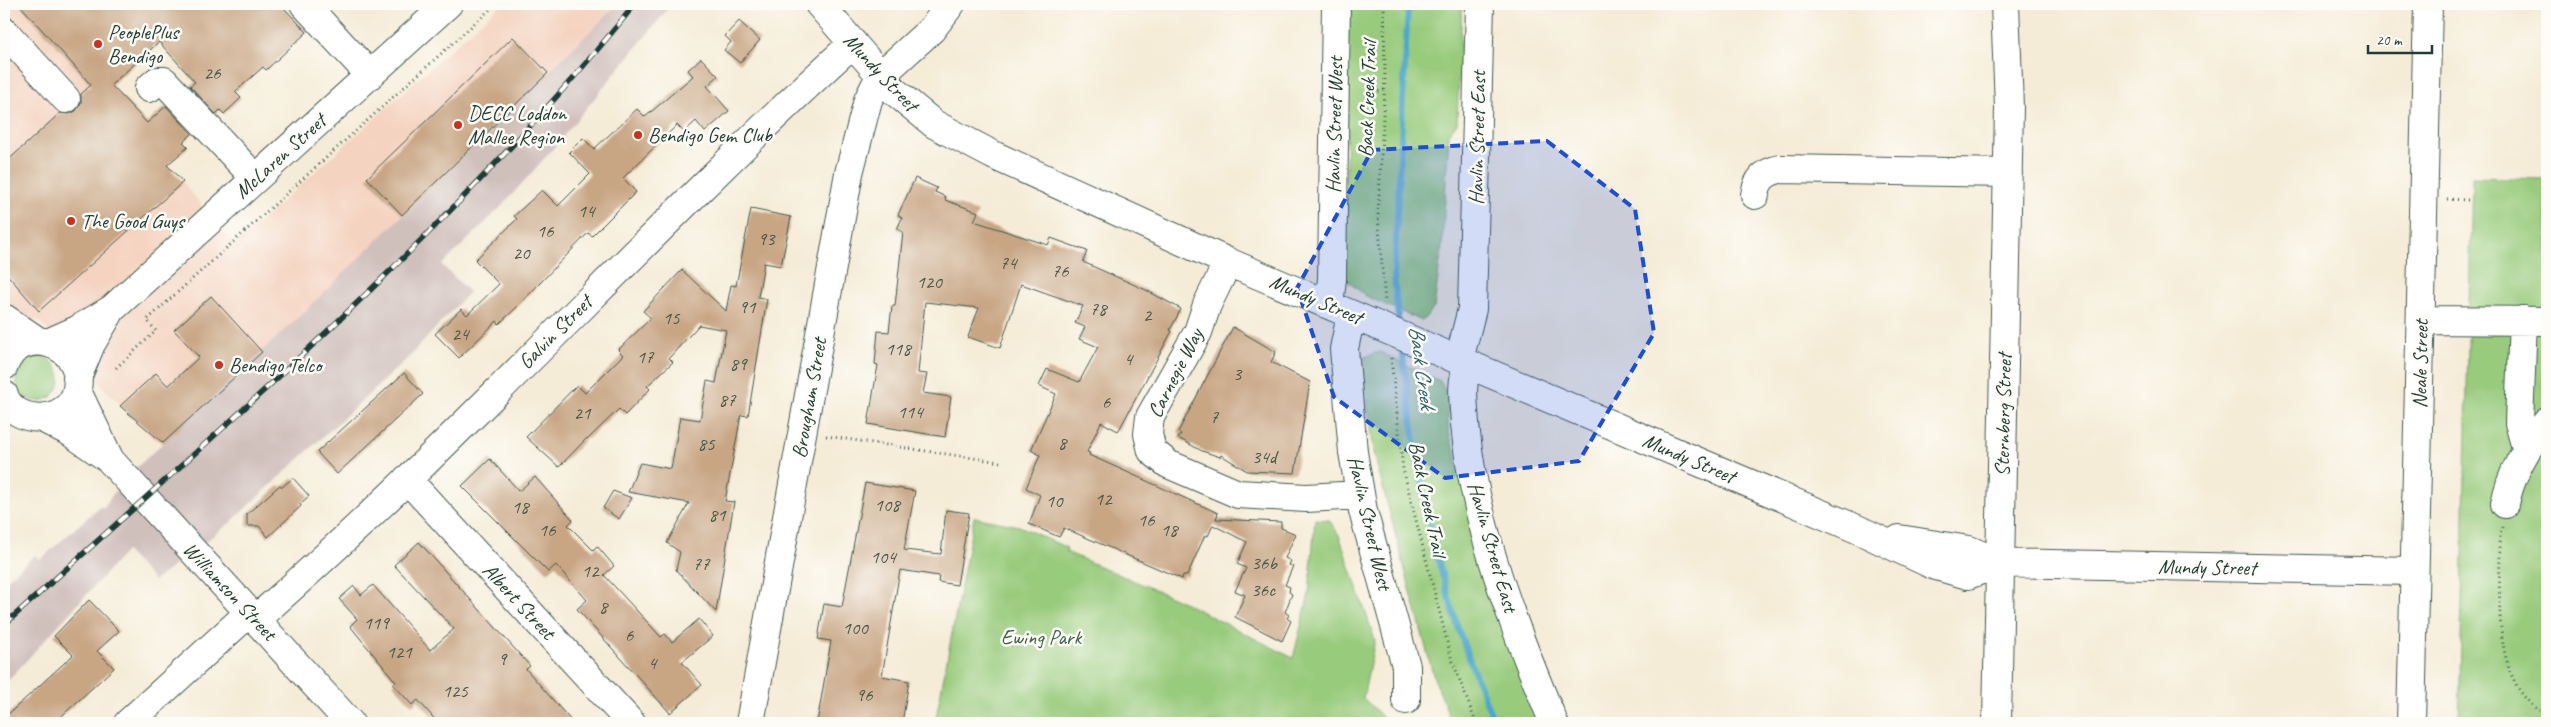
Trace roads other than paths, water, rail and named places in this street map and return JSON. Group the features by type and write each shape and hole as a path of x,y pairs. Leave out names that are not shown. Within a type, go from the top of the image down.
{"street":[{"path":"304,4 370,75"},
{"name":"McLaren Street","path":"4,366 13,352 24,345 44,341 77,330 112,309 448,4"},
{"name":"Mundy Street","path":"818,4 880,76 912,108 956,137 1228,262 1340,310 1381,316 1424,345 1857,529 1933,566 1958,574 1980,572 2000,563 2414,571"},
{"path":"880,76 932,29 951,4"},
{"name":"Havlin Street West","path":"1336,4 1332,279 1340,310 1353,452 1360,495 1406,666 1406,700"},
{"name":"Havlin Street East","path":"1480,4 1472,309 1463,362 1464,413 1469,458 1481,512 1511,614 1554,723"},
{"name":"Sternberg Street","path":"1997,723 2009,107 2005,4"},
{"name":"Sternberg Street","path":"2009,107 2020,4"},
{"name":"Neale Street","path":"2411,723 2428,4"},
{"path":"4,31 66,99"},
{"name":"Galvin Street","path":"128,723 253,616 407,479 765,124 853,43"},
{"name":"Brougham Street","path":"750,723 849,173 868,100 880,76"},
{"path":"150,88 156,81 164,81 255,178"},
{"path":"1755,195 1758,182 1764,175 1780,169 2008,173"},
{"name":"Carnegie Way","path":"1228,262 1207,306 1198,332 1150,417 1148,434 1152,451 1168,464 1238,494 1306,498 1360,495"},
{"name":"McLaren Street","path":"23,419 57,414 67,407 77,385 91,344 112,309"},
{"path":"4,318 44,341"},
{"path":"2421,320 2535,321 2519,423 2526,448"},
{"name":"Williamson Street","path":"44,341 64,351 72,360 77,385 109,459"},
{"name":"Williamson Street","path":"4,395 12,408 23,419 73,434 109,459 350,723"},
{"path":"2505,504 2512,478 2526,448 2547,422"},
{"name":"Albert Street","path":"407,479 630,723"}],"waterway":[{"name":"Back Creek","path":"1399,328 1394,276 1408,4"},
{"name":"Back Creek","path":"1401,343 1419,467 1438,558 1462,640 1495,723"}],"railway":[{"path":"4,625 251,402 412,249 564,89 635,4"}],"place":[{"name":"PeoplePlus Bendigo","path":"98,44"},
{"name":"DECC Loddon Mallee Region","path":"458,125"},
{"name":"Bendigo Gem Club","path":"638,135"},
{"name":"The Good Guys","path":"71,221"},
{"name":"Bendigo Telco","path":"219,365"}],"park label":[{"name":"Ewing Park","path":"1041,637"}]}
